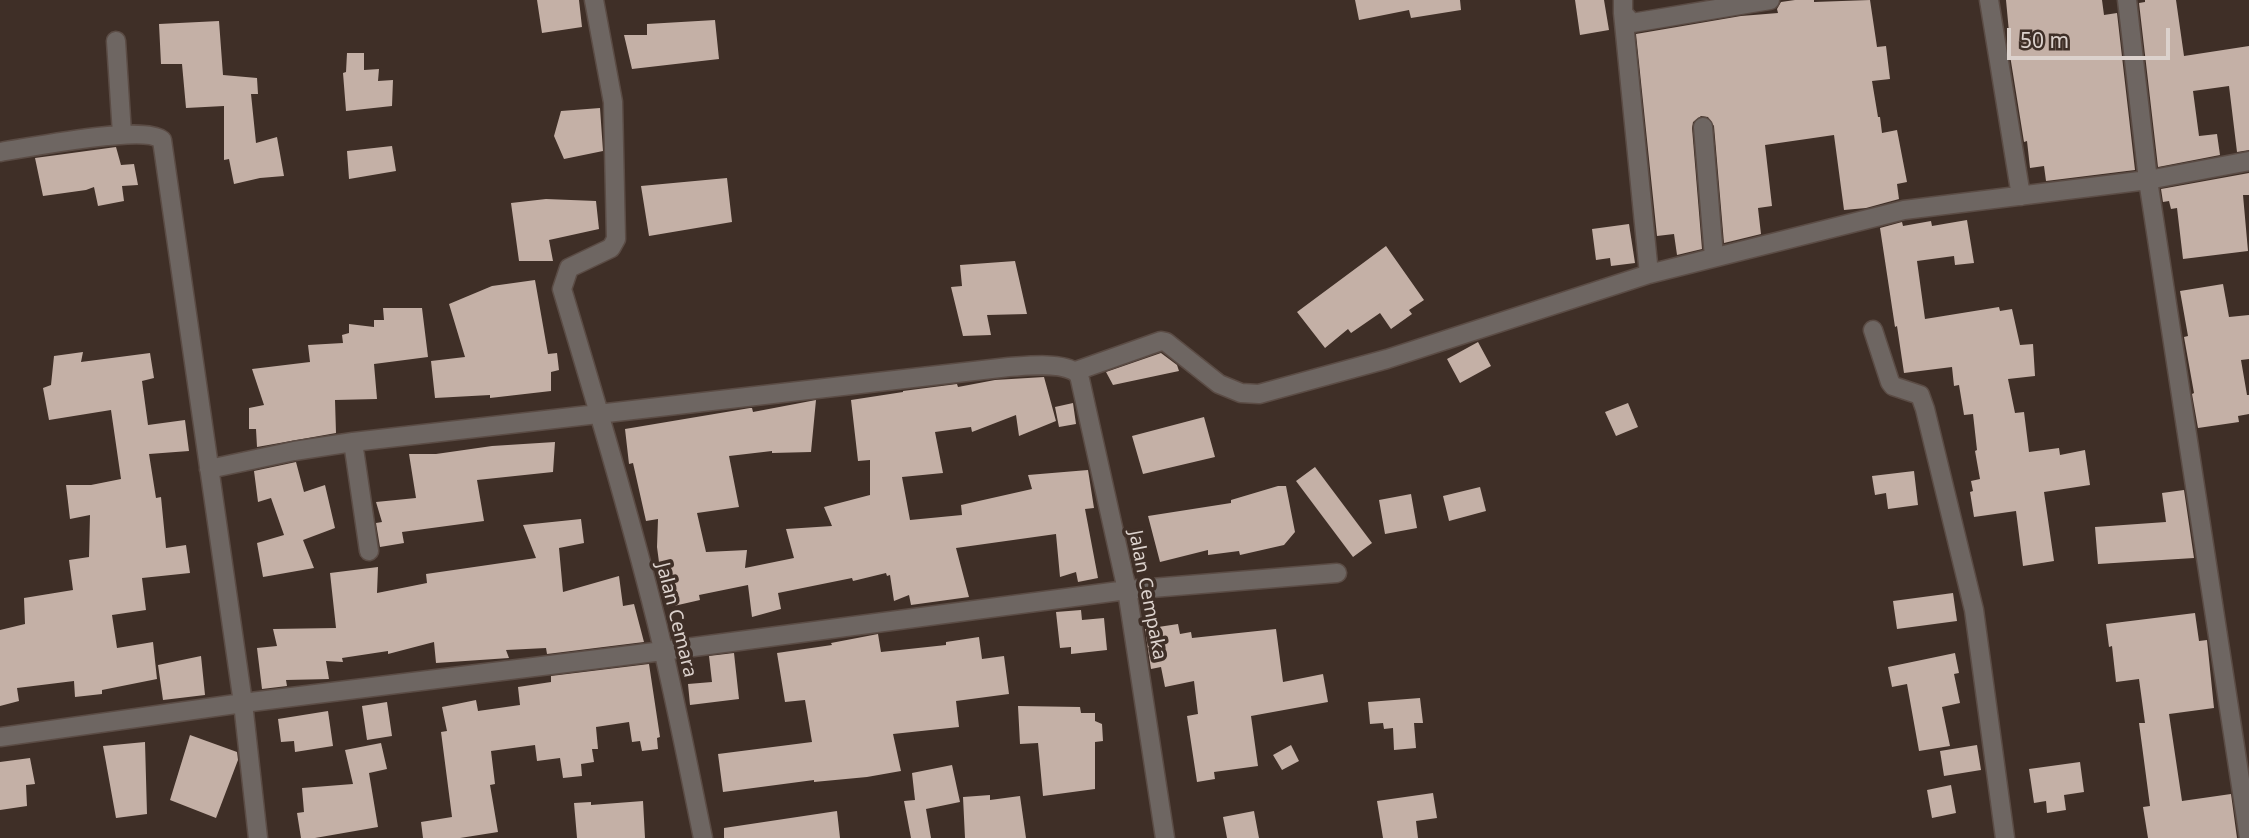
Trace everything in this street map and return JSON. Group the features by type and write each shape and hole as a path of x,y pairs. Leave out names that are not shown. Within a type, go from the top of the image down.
{"street":[{"name":"Jalan Cemara","path":"594,0 613,102 616,239 611,248 569,268 562,289 600,415 663,651 703,838"},
{"path":"1623,6 1632,23 1737,3 1770,0"},
{"path":"1989,0 2021,196"},
{"path":"2127,0 2148,180 2249,838"},
{"path":"1623,6 1649,274"},
{"path":"116,41 122,134"},
{"path":"1703,127 1714,257"},
{"path":"0,152 122,134 153,135 159,137 163,145 243,703 258,838"},
{"path":"209,469 353,442 1009,366 1072,370 1161,341 1166,342 1219,384 1241,393 1259,394 1387,359 1649,274 1904,210 2148,180 2249,160"},
{"path":"1873,330 1890,382 1893,386 1920,395 1925,409 1974,610 2006,838"},
{"name":"Jalan Cempaka","path":"1072,370 1079,375 1127,590 1165,838"},
{"path":"353,442 369,551"},
{"path":"0,737 243,703 1127,590 1337,573"}],"building":[{"path":"537,0 579,0 582,27 542,33"},
{"path":"1355,0 1460,0 1461,10 1411,18 1409,10 1359,20"},
{"path":"1575,0 1604,0 1609,30 1580,35"},
{"path":"1870,0 1877,47 1886,46 1890,79 1872,81 1878,117 1882,133 1897,130 1907,182 1897,184 1899,199 1866,208 1844,210 1834,135 1765,145 1772,206 1758,208 1761,234 1724,243 1714,126 1708,117 1701,116 1693,122 1692,128 1702,249 1677,255 1674,234 1657,236 1636,34 1741,16 1778,13 1781,2"},
{"path":"2006,0 2102,0 2104,15 2117,13 2135,170 2046,181 2044,166 2030,168 2008,43"},
{"path":"2145,0 2176,0 2184,56 2249,46 2249,150 2237,152 2229,86 2193,91 2199,136 2217,134 2220,155 2158,167 2139,3"},
{"path":"715,20 719,59 632,69 624,35 647,35 647,24"},
{"path":"219,21 223,75 257,78 258,94 251,94 256,143 277,137 284,176 234,184 229,159 224,160 224,106 186,108 182,64 161,64 159,24"},
{"path":"347,53 364,53 364,70 379,69 378,81 393,80 392,106 346,111 343,73 346,72"},
{"path":"600,108 603,151 564,159 554,136 561,111"},
{"path":"392,146 396,171 349,179 347,151"},
{"path":"116,147 121,165 134,164 138,185 122,186 124,201 98,206 94,187 43,196 35,158"},
{"path":"2249,173 2249,195 2243,195 2248,251 2183,259 2177,208 2171,209 2169,201 2163,202 2161,189"},
{"path":"727,178 732,222 649,236 641,186"},
{"path":"546,199 596,201 599,229 549,240 553,261 519,261 511,203"},
{"path":"1967,220 1974,263 1955,265 1954,256 1917,261 1925,319 1999,307 2000,311 2012,309 2020,345 2033,344 2035,376 2008,379 2015,413 2024,412 2029,452 2059,448 2060,455 2085,450 2090,485 2044,492 2054,561 2023,566 2016,511 1974,517 1971,481 1980,479 1973,414 1964,415 1959,385 1954,386 1952,367 1904,373 1880,228 1902,222 1903,226 1931,221 1932,226"},
{"path":"1629,224 1635,263 1611,266 1610,258 1596,260 1592,229"},
{"path":"1386,246 1424,300 1409,310 1412,314 1391,329 1380,313 1351,333 1348,329 1325,348 1297,312"},
{"path":"1015,261 1027,314 987,315 991,335 963,336 951,287 962,286 960,265"},
{"path":"535,280 548,354 557,353 559,370 551,372 551,391 490,398 490,395 435,398 431,361 465,357 449,304 492,286"},
{"path":"2223,284 2229,317 2249,315 2249,359 2241,360 2249,395 2249,414 2238,416 2239,422 2198,428 2180,291"},
{"path":"383,308 422,308 428,357 374,364 377,399 335,400 336,433 257,447 256,429 249,429 249,408 264,405 252,369 310,362 308,345 343,343 342,335 349,333 349,324 374,327 374,320 384,320"},
{"path":"1478,342 1491,366 1460,383 1447,359"},
{"path":"83,352 81,362 150,353 154,378 142,381 148,425 185,420 189,451 149,454 156,498 161,497 166,548 186,545 190,573 142,578 146,610 112,615 117,648 153,642 157,679 102,690 102,694 75,697 74,681 17,688 19,701 0,706 0,630 25,624 24,598 73,590 69,560 89,557 90,515 70,519 66,485 91,485 121,479 111,410 49,420 43,388 51,385 54,356"},
{"path":"1161,353 1177,365 1179,371 1113,385 1106,372"},
{"path":"1044,377 1056,421 1019,436 1016,415 972,432 971,427 935,432 943,473 902,477 910,520 962,515 961,505 1032,489 1028,475 1088,470 1094,508 1085,509 1098,578 1078,582 1076,572 1060,577 1056,534 956,548 969,597 911,605 909,595 894,601 890,575 887,576 886,573 778,593 781,609 752,617 748,585 699,595 700,600 665,608 657,547 658,519 646,521 633,463 629,464 625,429 750,408 753,412 816,400 811,452 772,451 729,456 739,507 697,513 706,552 747,550 745,568 794,558 786,529 832,526 824,507 870,495 870,460 858,461 851,400 957,384 958,387 995,380"},
{"path":"1073,403 1076,424 1059,427 1055,407"},
{"path":"1628,403 1638,427 1616,436 1605,412"},
{"path":"1204,417 1215,457 1143,474 1132,436"},
{"path":"555,442 553,472 477,480 484,521 402,532 404,543 380,547 376,523 382,522 376,502 416,498 409,454 436,454 492,446"},
{"path":"296,462 304,492 325,485 335,528 303,540 314,568 263,577 257,543 284,535 271,498 258,502 254,471"},
{"path":"1315,467 1372,543 1353,557 1296,481"},
{"path":"1914,471 1918,505 1888,509 1886,493 1875,495 1872,476"},
{"path":"1286,486 1295,532 1284,545 1240,555 1239,551 1208,555 1208,550 1160,562 1148,516 1231,503 1231,500"},
{"path":"1480,487 1486,511 1449,521 1443,496"},
{"path":"2184,490 2194,558 2098,564 2095,527 2166,522 2162,493"},
{"path":"1411,494 1417,528 1385,534 1379,500"},
{"path":"581,519 584,543 559,548 563,592 619,576 623,606 634,604 644,642 547,654 546,648 506,650 509,658 436,663 434,642 388,654 388,651 342,658 343,662 326,661 329,679 286,680 287,686 262,689 257,648 277,646 273,629 336,628 330,573 378,567 377,593 427,583 426,574 536,558 523,525"},
{"path":"1953,593 1957,621 1897,629 1893,601"},
{"path":"1081,610 1082,620 1104,618 1107,650 1071,654 1071,647 1060,648 1056,612"},
{"path":"2195,613 2199,641 2207,640 2214,708 2169,714 2182,801 2231,794 2237,838 2148,838 2143,807 2150,806 2139,723 2145,723 2139,679 2116,682 2112,646 2109,647 2106,624"},
{"path":"1178,624 1180,634 1191,632 1192,638 1276,629 1283,682 1323,674 1328,702 1251,716 1258,766 1214,772 1215,779 1197,782 1187,716 1198,714 1194,681 1165,687 1161,667 1151,669 1145,629"},
{"path":"878,634 881,652 946,645 946,642 979,637 982,659 1004,656 1009,694 956,701 959,727 893,734 901,771 723,792 718,754 812,742 805,700 785,702 777,653 832,645 831,643"},
{"path":"734,653 739,699 690,705 688,684 712,682 709,656"},
{"path":"1955,653 1959,673 1954,674 1960,703 1942,707 1950,746 1919,751 1907,684 1892,687 1888,667"},
{"path":"201,656 205,695 163,700 158,665"},
{"path":"649,664 660,737 657,738 658,749 642,751 640,741 632,742 629,722 596,727 598,749 592,749 594,762 581,764 582,776 563,778 560,758 537,761 535,745 491,751 495,784 490,785 498,832 460,838 423,838 421,822 452,817 441,732 447,731 442,707 476,700 478,711 520,705 518,687 551,682 551,676"},
{"path":"1420,698 1423,723 1414,723 1416,748 1394,750 1393,728 1384,729 1383,723 1370,724 1368,702"},
{"path":"387,702 392,736 367,740 362,706"},
{"path":"1018,706 1080,707 1081,713 1095,713 1095,721 1102,724 1103,741 1095,742 1095,789 1043,796 1038,743 1020,744"},
{"path":"328,711 333,746 295,752 294,741 281,742 278,719"},
{"path":"190,735 237,752 238,760 216,818 170,800"},
{"path":"145,742 147,814 116,818 103,746"},
{"path":"381,743 387,769 369,773 378,827 301,838 297,813 304,812 302,788 353,784 345,750"},
{"path":"1291,745 1299,761 1282,770 1273,755"},
{"path":"1977,745 1981,770 1944,776 1940,751"},
{"path":"30,758 35,784 26,785 27,806 0,810 0,762"},
{"path":"2080,762 2084,792 2064,795 2066,810 2047,813 2046,801 2034,803 2029,769"},
{"path":"952,765 960,802 926,809 931,838 911,838 904,801 915,800 912,773"},
{"path":"1951,785 1956,813 1932,818 1927,790"},
{"path":"1433,793 1437,818 1416,821 1418,838 1383,838 1377,801"},
{"path":"990,795 990,800 1020,796 1026,838 965,838 963,797"},
{"path":"643,801 645,838 577,838 574,803 591,802 591,805"},
{"path":"837,811 840,838 724,838 724,828"},
{"path":"1254,811 1259,838 1227,838 1223,817"}]}
